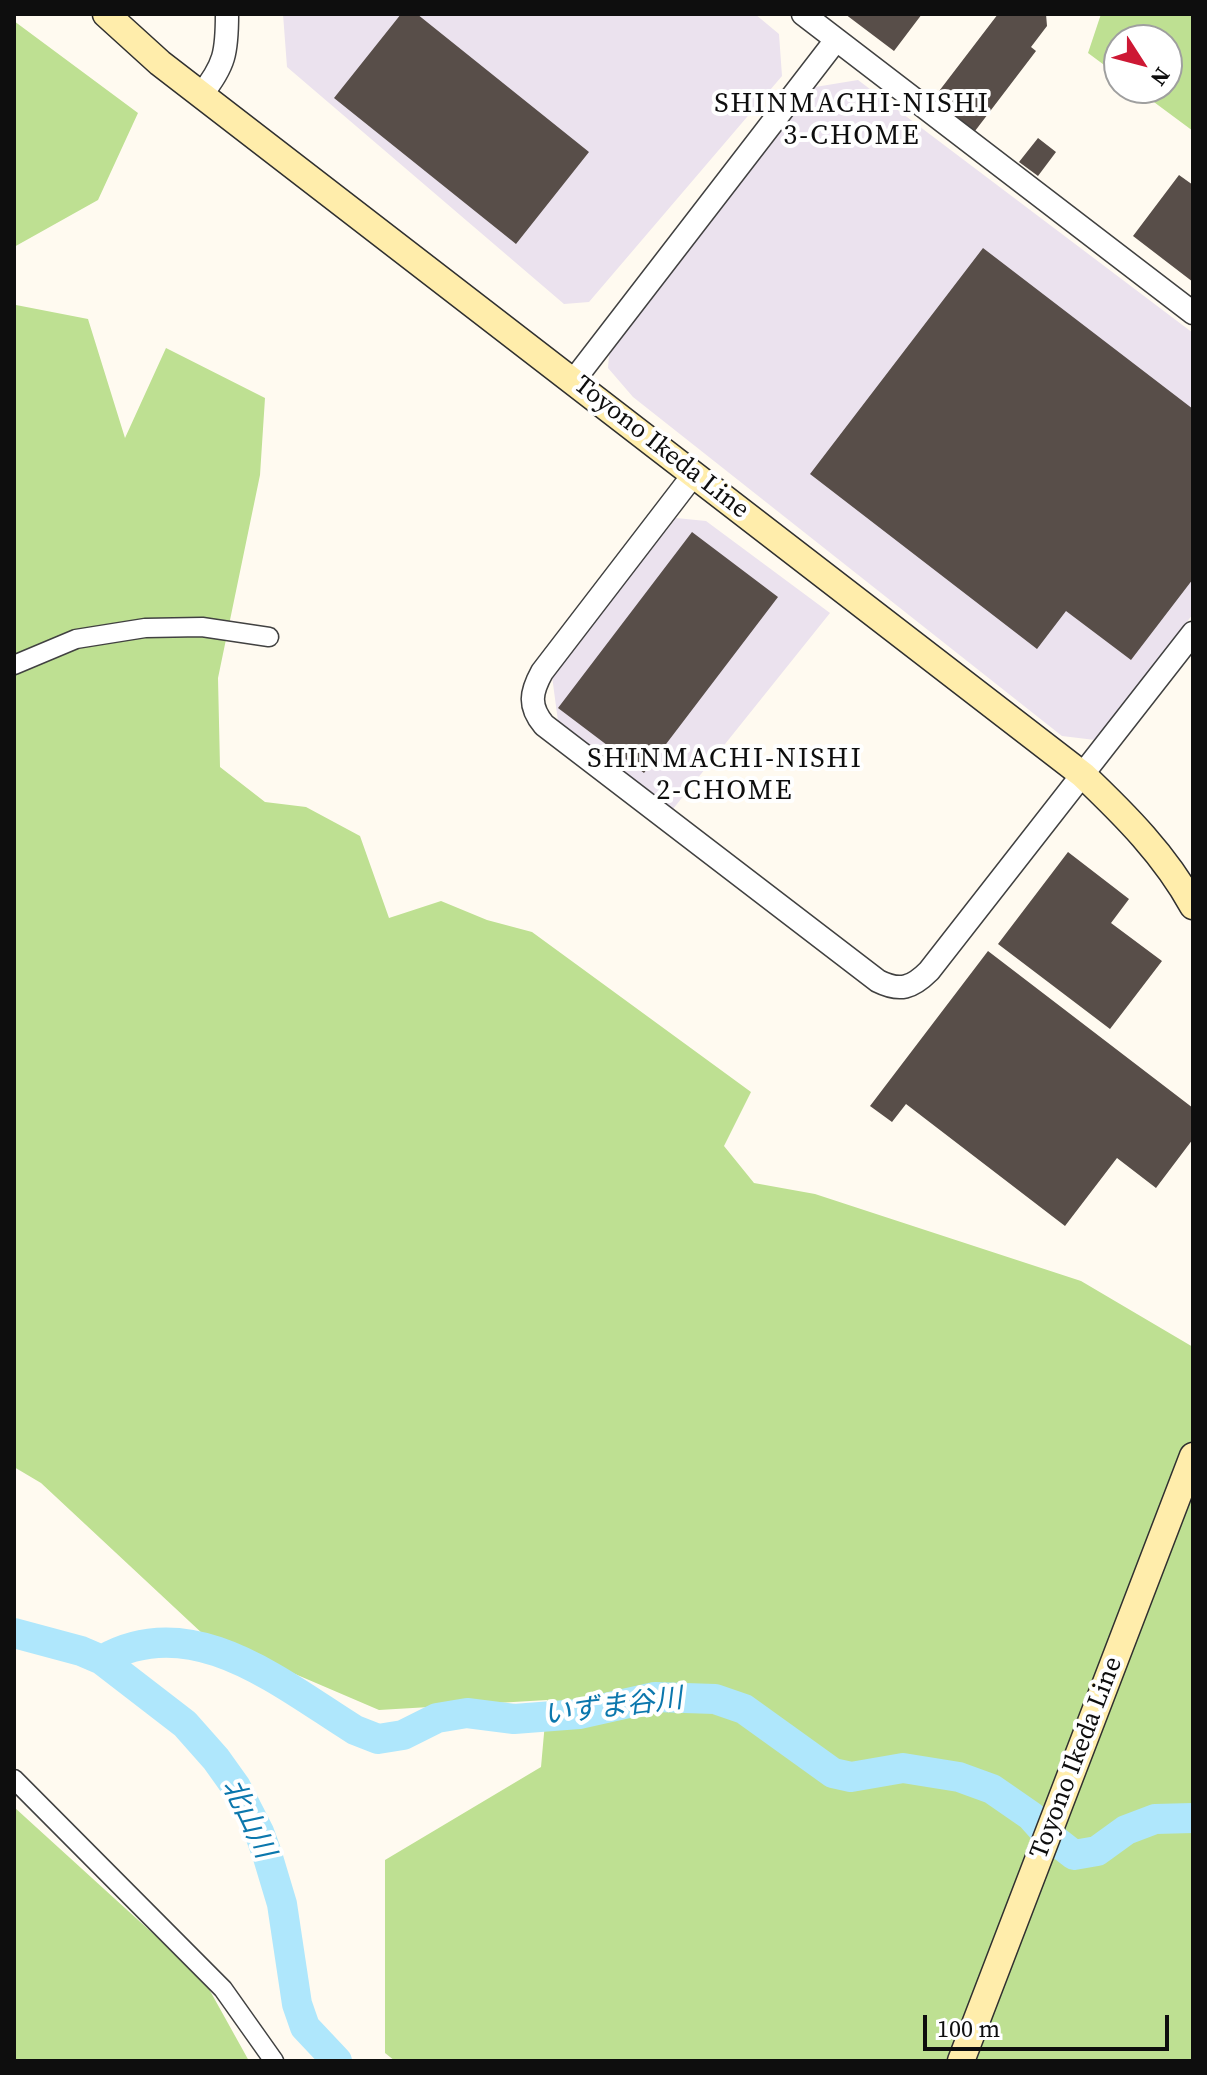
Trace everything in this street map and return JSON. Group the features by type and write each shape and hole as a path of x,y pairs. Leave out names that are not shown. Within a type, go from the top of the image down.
{"main road":[{"name":"Toyono Ikeda Line","path":"106,14 201,95 1083,775 1160,854 1193,906"},
{"name":"Toyono Ikeda Line","path":"961,2061 1193,1456"}],"street":[{"path":"201,95 219,73 225,57 227,14"},
{"path":"803,14 1193,313"},
{"path":"574,380 836,40"},
{"path":"694,474 542,672 532,694 536,715 544,725 878,981 903,989 916,983 929,971 1193,633"},
{"path":"14,665 76,639 145,628 202,627 269,637"},
{"path":"14,1779 223,1989 274,2061"}],"shaded area":[{"path":"283,14 755,14 779,34 782,76 589,302 564,304 287,67"},
{"path":"858,80 1193,333 1193,614 1095,740 1062,736 633,397 608,368 609,355 615,344 809,88"},
{"path":"676,518 706,521 830,613 669,814 558,721 552,676"}],"green space":[{"path":"1101,14 1193,14 1193,131 1157,104 1183,104 1183,24 1103,24 1103,64 1088,53"},
{"path":"14,21 138,113 98,200 14,247"},
{"path":"16,305 88,319 125,438 166,348 265,398 260,475 218,678 220,767 265,802 306,807 360,836 389,918 441,901 487,920 532,932 751,1092 724,1146 754,1183 815,1194 1081,1281 1193,1347 1193,2061 395,2061 385,2053 385,1860 541,1767 547,1700 379,1710 204,1635 41,1483 14,1467"},
{"path":"14,1807 204,1980 249,2061 14,2061"}],"building":[{"path":"401,14 417,14 589,152 516,244 334,98"},
{"path":"845,14 922,14 894,51"},
{"path":"998,14 1046,14 1047,26 1031,47 1036,51 975,131 933,99"},
{"path":"1038,138 1056,152 1038,176 1019,162"},
{"path":"1179,175 1193,185 1193,282 1133,236"},
{"path":"983,248 1193,409 1193,579 1131,660 1066,611 1037,649 810,474"},
{"path":"692,532 778,597 644,773 558,708"},
{"path":"1068,852 1129,899 1111,923 1162,961 1110,1029 998,944"},
{"path":"988,951 1193,1108 1193,1139 1156,1188 1117,1158 1065,1226 906,1104 892,1122 870,1106"}],"waterway":[{"name":"北山川","path":"14,1633 81,1651 102,1660 185,1724 216,1759 236,1787 267,1854 282,1904 297,2004 305,2027 337,2061"},
{"name":"いずま谷川","path":"102,1660 136,1646 169,1643 202,1647 266,1674 355,1730 378,1739 403,1735 437,1718 467,1713 514,1719 579,1714 655,1697 715,1699 744,1709 833,1773 851,1777 903,1768 959,1777 992,1789 1031,1816 1047,1834 1074,1855 1097,1851 1126,1830 1155,1819 1193,1818"}],"district":[{"name":"SHINMACHI-NISHI 3-CHOME","path":"852,121"},
{"name":"SHINMACHI-NISHI 2-CHOME","path":"725,776"}]}
